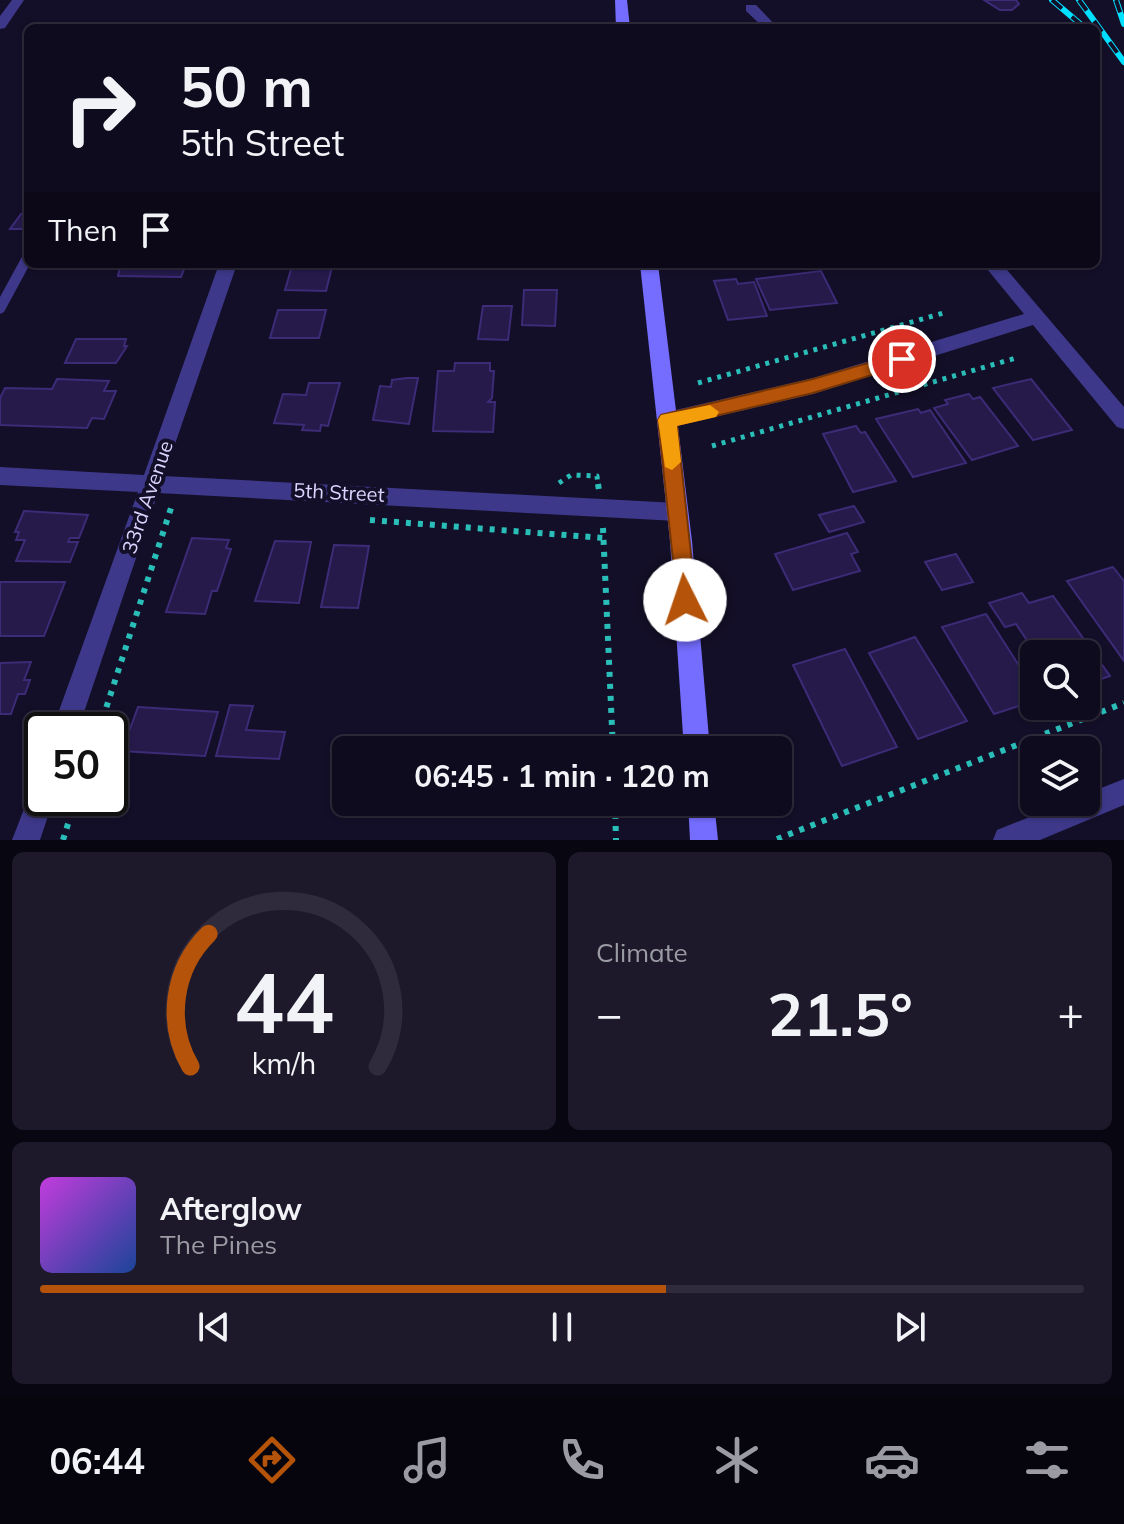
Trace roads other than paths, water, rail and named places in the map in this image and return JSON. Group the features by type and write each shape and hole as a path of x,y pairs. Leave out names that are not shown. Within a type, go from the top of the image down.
{"main road":[{"path":"649,268 677,512 696,736"},
{"path":"702,816 704,840"}],"street":[{"path":"0,25 18,0"},
{"path":"751,8 767,24"},
{"name":"33rd Avenue","path":"71,712 227,268"},
{"path":"995,268 1124,421"},
{"path":"667,420 813,386 1037,317"},
{"name":"5th Street","path":"0,476 153,481 677,512"},
{"path":"1007,840 1124,792"},
{"path":"26,840 35,816"}],"lane":[{"path":"0,309 24,264"}],"railway":[{"path":"1052,0 1080,24"},
{"path":"1079,0 1096,24"},
{"path":"1116,0 1124,24"},
{"path":"1100,29 1124,62"}]}
